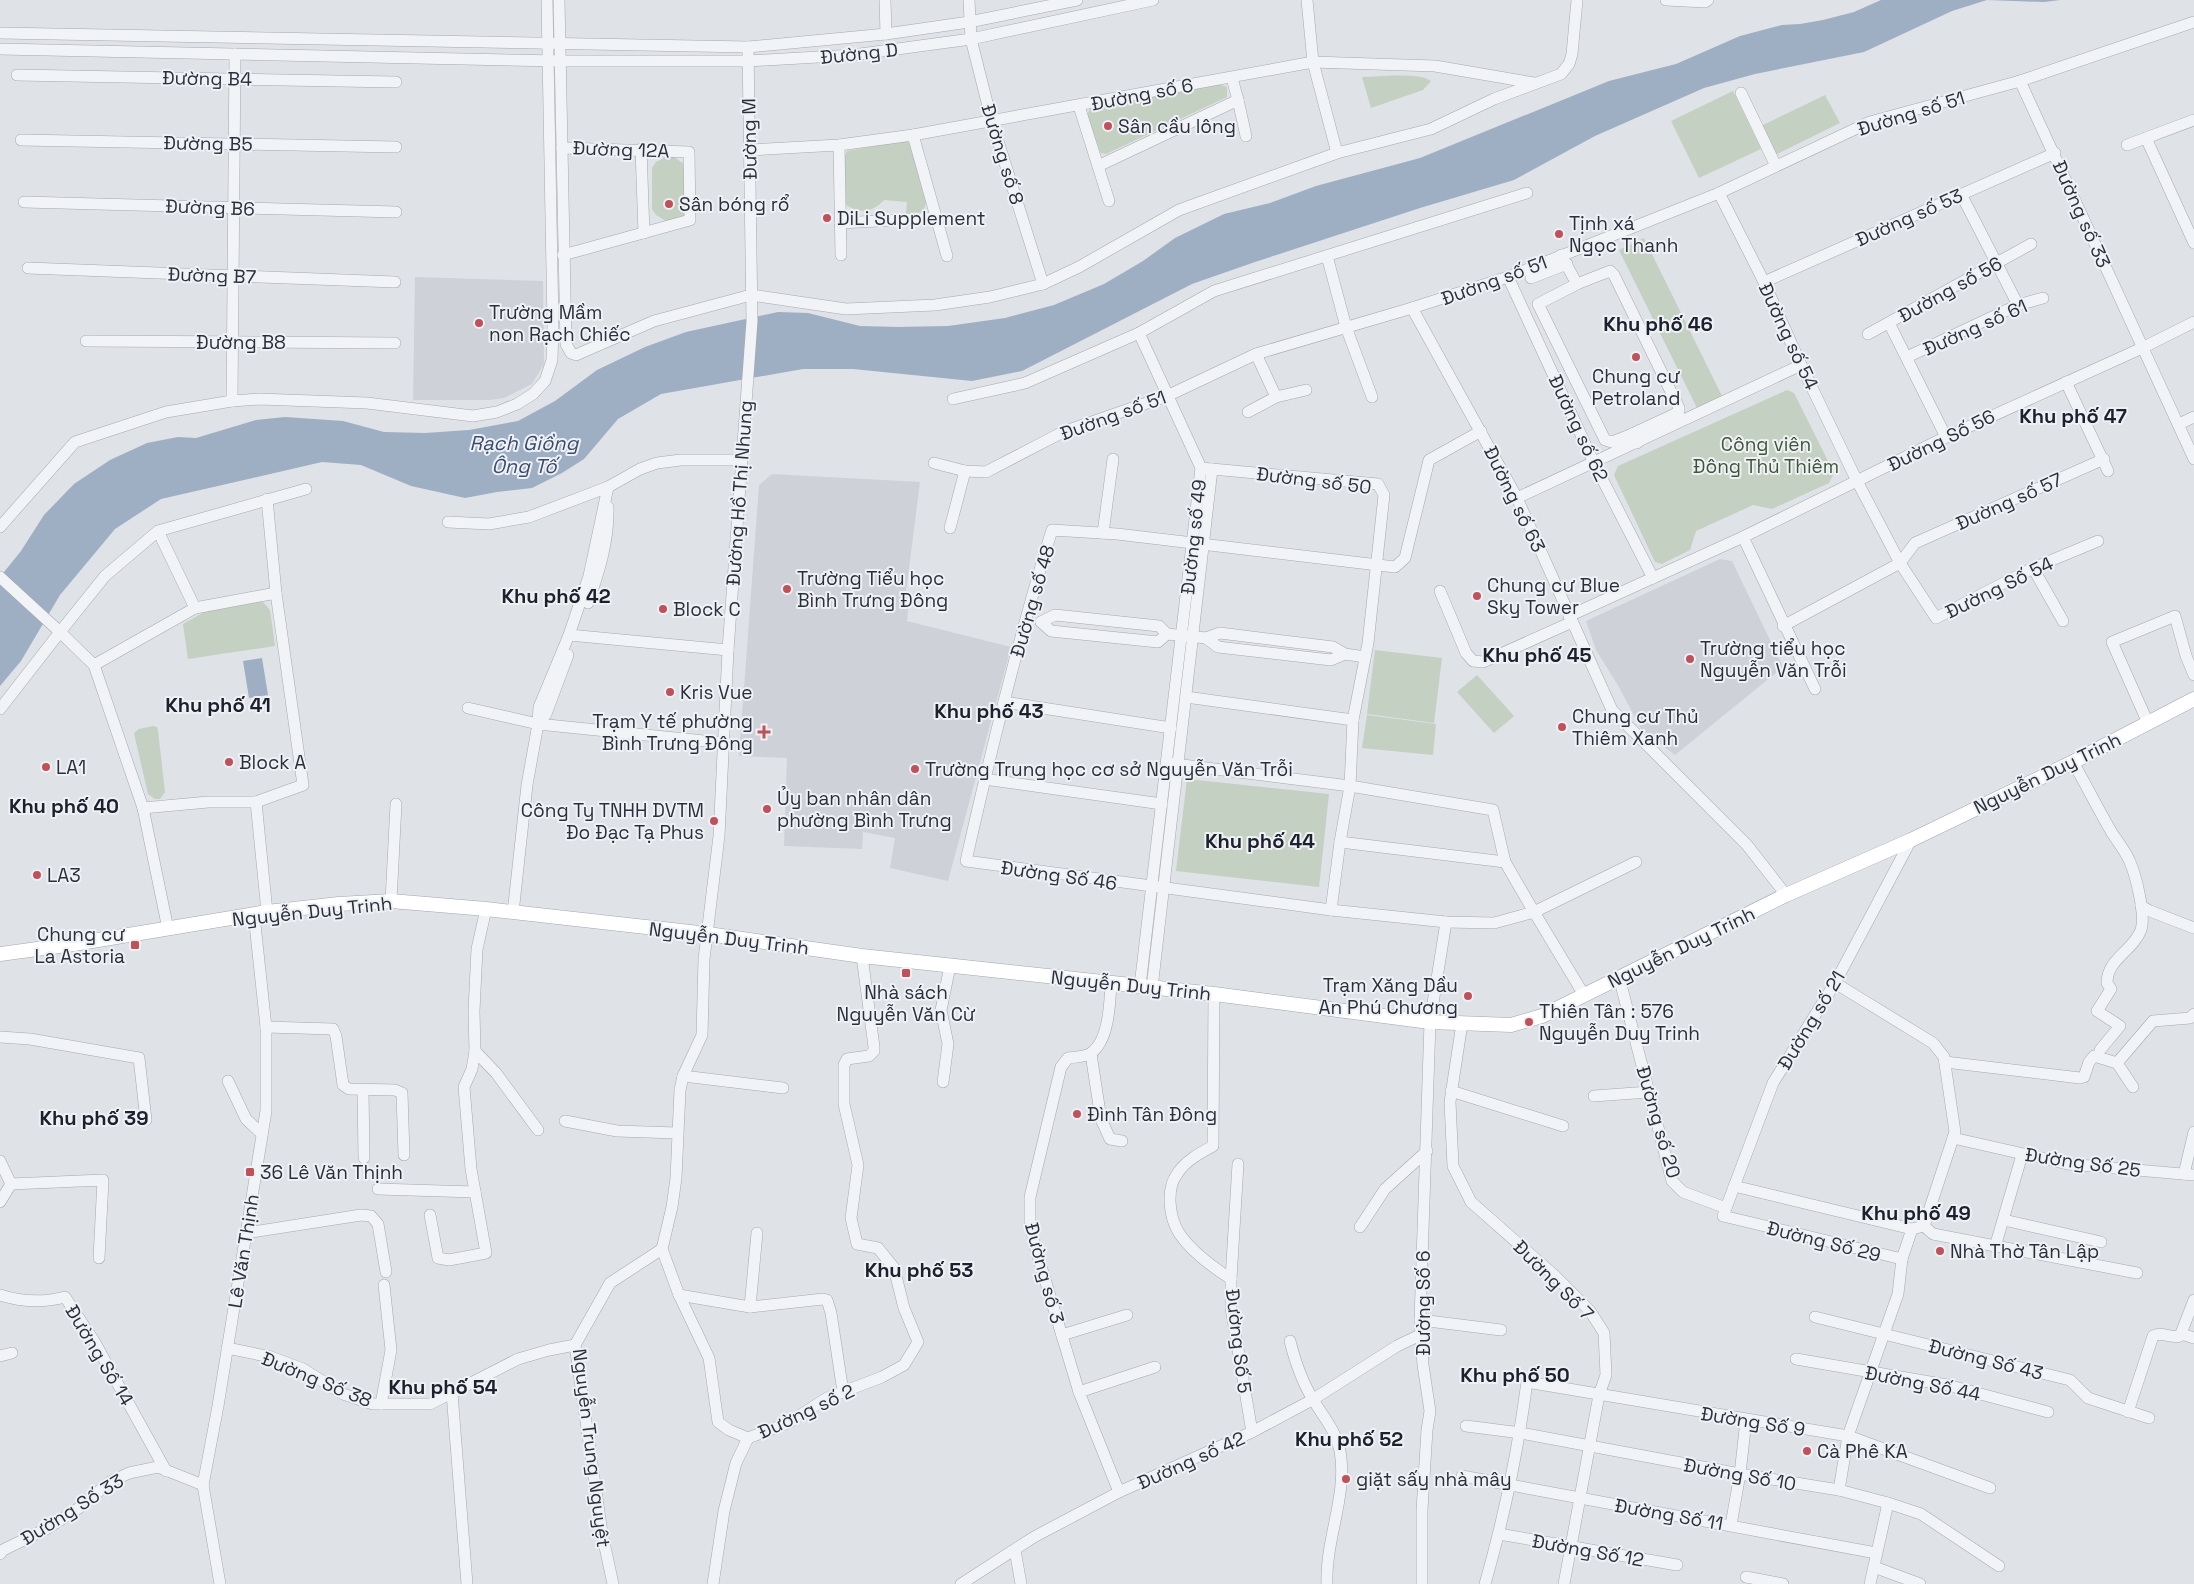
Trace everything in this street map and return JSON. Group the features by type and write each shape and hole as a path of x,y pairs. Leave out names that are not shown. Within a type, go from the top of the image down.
{"main road":[{"name":"Nguyễn Duy Trinh","path":"0,954 260,913 391,900 708,934 862,956 1214,994 1430,1022 1511,1026 1542,1016 1619,976 1786,895 1911,840 2073,762 2194,700"}],"street":[{"path":"547,0 554,44"},
{"path":"0,527 74,442 166,412 232,401 259,399 367,403 473,416 496,412 517,404 533,394 545,381 552,360 554,44 559,0"},
{"path":"885,0 886,34"},
{"path":"969,0 969,22"},
{"name":"Đường D","path":"0,33 748,48 886,34 969,22 1077,0"},
{"name":"Đường D","path":"0,49 554,61 748,61 853,55 971,39 1153,0"},
{"path":"1307,0 1313,62 1337,153"},
{"path":"554,61 562,148 566,344 571,354 576,355 654,321 751,295 846,308 935,305 990,297 1043,284 1080,267 1179,210 1337,153 1431,129 1494,99 1561,74 1569,64 1576,0"},
{"path":"1666,0 1705,2 1708,0"},
{"name":"Đường số 8","path":"969,22 971,39 992,122 1043,284"},
{"name":"Đường số 51","path":"934,463 965,471 986,472 1063,432 1167,396 1256,354 1412,308 1564,260 1719,193 1870,122 2020,81 2194,22"},
{"name":"Đường M","path":"748,48 752,321"},
{"path":"232,401 235,54"},
{"name":"Đường số 6","path":"750,150 839,146 913,135 1079,106 1172,86 1232,78 1313,62 1434,66 1534,83"},
{"path":"1484,74 1492,82 1494,99"},
{"name":"Đường B4","path":"17,75 396,82"},
{"path":"1232,78 1246,136"},
{"name":"Đường số 33","path":"2020,81 2142,348"},
{"path":"1742,93 1776,166"},
{"path":"1098,166 1238,100"},
{"path":"1079,106 1109,201"},
{"path":"2127,145 2194,120"},
{"path":"913,135 947,256"},
{"path":"2146,138 2194,243"},
{"name":"Đường B5","path":"21,140 396,147"},
{"path":"839,146 841,255"},
{"name":"Đường 12A","path":"562,148 689,152 690,220 563,255"},
{"path":"641,149 644,233"},
{"name":"Đường số 53","path":"1764,282 2055,154"},
{"path":"953,399 1025,383 1139,333 1214,291 1527,193"},
{"name":"Đường số 54","path":"1719,193 1764,282 1801,365 1857,481"},
{"path":"1961,194 2018,305"},
{"name":"Đường B6","path":"24,202 396,212"},
{"path":"840,222 936,218"},
{"name":"Đường số 56","path":"1868,334 2030,244"},
{"path":"1327,256 1346,327 1372,397"},
{"path":"1531,278 1564,260 1577,284"},
{"name":"Đường B7","path":"28,268 395,282"},
{"path":"1518,498 1594,463 1635,438 1672,415 1679,411 1614,275 1610,271 1577,284 1538,304 1605,440 1612,442 1635,438 1801,365"},
{"name":"Đường số 62","path":"1508,277 1594,463 1654,578"},
{"name":"Đường số 61","path":"1907,357 2018,305 2043,298"},
{"name":"Đường số 63","path":"1412,308 1518,498 1570,619 1612,710 1747,845 1786,895"},
{"name":"Đường Hồ Thị Nhung","path":"708,934 719,836 728,650 752,321"},
{"name":"Đường Số 56","path":"1440,591 1466,653 1473,661 1483,662 1946,437 2142,348 2194,322"},
{"name":"Đường số 61","path":"1889,323 1946,437"},
{"name":"Đường số 49","path":"1139,333 1167,396 1207,468 1188,636 1171,728 1172,764 1162,804 1158,888 1146,987"},
{"name":"Đường B8","path":"86,341 395,343"},
{"path":"2142,348 2194,459"},
{"path":"1256,354 1276,397"},
{"path":"1557,381 1572,375"},
{"path":"2066,382 2104,459 2108,471"},
{"path":"1248,412 1276,397 1306,390"},
{"path":"2179,424 2194,417"},
{"name":"Đường số 48","path":"966,861 984,779 1025,619 1052,530 1103,533 1395,567 1405,558 1429,460 1481,431"},
{"path":"1103,533 1113,459"},
{"name":"Đường số 57","path":"1900,563 1915,543 2104,459"},
{"path":"448,522 489,524 529,517 608,487 622,478 658,463 681,460 741,460"},
{"name":"Đường số 50","path":"1207,468 1378,484 1384,495 1376,565"},
{"path":"950,528 965,471"},
{"name":"Đường Số 54","path":"1857,481 1900,563 1936,618 2033,568 2098,541"},
{"path":"513,913 527,785 538,724 546,714 609,528 608,487"},
{"path":"0,709 104,576 158,531 306,489"},
{"path":"143,808 208,802 256,802 303,785 276,593 267,499"},
{"path":"158,531 195,608"},
{"path":"1743,537 1815,689"},
{"path":"1784,626 1900,563"},
{"path":"1331,910 1350,786 1353,720 1365,657 1376,565"},
{"path":"2033,568 2063,622"},
{"path":"0,578 94,665 143,808 168,929"},
{"path":"94,665 195,608 276,593"},
{"path":"1041,622 1055,615 1159,626 1167,634 1206,638 1220,633 1333,646 1345,654 1365,657"},
{"path":"2148,723 2112,642 2175,616 2186,656 2194,675"},
{"path":"1025,619 1041,622 1051,631 1158,642 1167,634"},
{"path":"572,636 728,650"},
{"path":"1158,888 1172,764 1186,697 1188,636"},
{"path":"1186,697 1353,720"},
{"path":"1004,702 1171,728"},
{"path":"468,708 538,724 724,743"},
{"path":"2073,762 2130,862 2143,922 2141,930 2131,944 2110,966 2107,984 2112,989 2097,1011 2120,1026 2100,1050"},
{"path":"1172,764 1350,786 1493,810 1505,862 1584,995"},
{"path":"984,779 1162,804"},
{"name":"Lê Văn Thịnh","path":"220,1584 203,1485 228,1348 266,1112 266,1027 256,802"},
{"path":"391,900 396,804"},
{"name":"Đường số 21","path":"1726,1208 1773,1083 1835,983 1911,840"},
{"path":"1340,842 1505,862"},
{"name":"Đường Số 46","path":"966,861 1331,910 1446,922 1494,923 1534,912 1636,862"},
{"path":"2141,906 2194,928"},
{"path":"430,1216 438,1258 449,1260 486,1253 475,1192 464,1087 472,1069 475,1050 474,1011 477,949 486,909"},
{"name":"Đường Số 6","path":"1422,1584 1422,1510 1430,1411 1420,1335 1420,1320 1430,1022 1446,922"},
{"path":"708,934 704,959 702,1036 683,1076 680,1090 676,1132 676,1178 672,1207 662,1249 679,1295 709,1358 718,1422 729,1430 748,1438 736,1463 724,1511 713,1584"},
{"name":"Đường số 2","path":"748,1438 788,1423 827,1398 882,1377 904,1365 918,1342 904,1308 894,1268 878,1248 857,1244 851,1218 858,1164 844,1104 844,1065 847,1059 869,1056 874,1051 862,956"},
{"path":"943,1082 948,1044 940,1010 950,966"},
{"name":"Đường số 20","path":"1619,976 1672,1181 1683,1192 1726,1208"},
{"path":"1111,983 1106,1030 1091,1054 1101,1119 1110,1139 1122,1141"},
{"path":"1835,983 1933,1043 1944,1057 1945,1062 2080,1078 2084,1077 2089,1062 2094,1056 2117,1063 2134,1087"},
{"name":"Đường Số 5","path":"1214,994 1213,1146 1194,1156 1176,1174 1170,1191 1171,1212 1179,1233 1204,1258 1231,1279 1231,1308 1252,1432"},
{"path":"2117,1063 2153,1020 2190,1018 2194,1014"},
{"name":"Đường Số 7","path":"1462,1023 1451,1091 1453,1166 1470,1202 1555,1276 1590,1311 1604,1334 1606,1375 1599,1395 1564,1584"},
{"path":"266,1027 332,1029 336,1036 343,1085 349,1089 395,1090 402,1093 404,1155"},
{"path":"0,1037 30,1039 139,1058 146,1120"},
{"path":"475,1050 496,1073 538,1130"},
{"name":"Đường số 3","path":"1091,1054 1068,1058 1062,1063 1030,1198 1030,1222 1034,1243 1080,1392 1119,1492"},
{"name":"Đường Số 29","path":"1726,1208 1723,1216 1902,1260 1918,1227 1955,1132 1945,1062"},
{"path":"683,1076 783,1088"},
{"path":"228,1081 246,1119 262,1134"},
{"path":"363,1090 364,1158"},
{"path":"1451,1091 1563,1126"},
{"path":"1594,1096 1649,1092"},
{"path":"565,1120 617,1131 676,1132"},
{"path":"2189,1174 2194,1132"},
{"name":"Đường Số 25","path":"1953,1138 2068,1164 2189,1174"},
{"path":"1360,1227 1385,1189 1427,1150"},
{"path":"1995,1247 2022,1155"},
{"path":"0,1161 11,1184"},
{"path":"1231,1279 1238,1164"},
{"path":"11,1184 103,1180 99,1258"},
{"path":"0,1202 11,1184"},
{"path":"1734,1186 1918,1227 1932,1234 2137,1273"},
{"path":"378,1188 475,1192"},
{"path":"246,1233 361,1215 371,1216 378,1224 386,1272"},
{"path":"2004,1220 2101,1242"},
{"path":"750,1307 757,1233"},
{"name":"Nguyễn Trung Nguyệt","path":"613,1584 602,1533 575,1345 610,1283 662,1249"},
{"path":"1839,1490 1848,1436 1898,1294 1902,1260"},
{"path":"382,1404 391,1350 384,1285"},
{"name":"Đường Số 14","path":"0,1295 15,1300 49,1301 65,1297 94,1341 166,1471"},
{"path":"679,1295 750,1307 816,1299 827,1300 831,1313 842,1392"},
{"path":"2128,1412 2153,1336 2160,1334 2177,1338 2182,1334 2194,1300"},
{"path":"1062,1335 1127,1315"},
{"name":"Đường Số 43","path":"1814,1317 2070,1380 2088,1398 2148,1418"},
{"path":"1420,1320 1501,1330"},
{"path":"2182,1334 2194,1338"},
{"name":"Đường số 42","path":"961,1584 1034,1537 1119,1492 1252,1432 1312,1400 1397,1346 1420,1335"},
{"path":"1290,1341 1312,1400 1334,1431 1340,1459 1342,1473 1327,1584"},
{"name":"Đường Số 38","path":"228,1348 271,1357 303,1369 342,1394 373,1404 430,1404 518,1359 575,1345"},
{"name":"Đường Số 44","path":"1796,1359 1947,1385 2048,1412"},
{"path":"1080,1392 1154,1367"},
{"path":"1485,1584 1499,1534 1521,1433 1527,1382 1599,1395"},
{"path":"452,1393 467,1584"},
{"name":"Đường Số 9","path":"1599,1395 1848,1436 1990,1488"},
{"path":"1730,1525 1740,1474 1746,1420"},
{"name":"Đường Số 10","path":"1466,1426 1521,1433 1740,1474 1839,1490 1921,1514 1999,1566"},
{"name":"Đường Số 33","path":"0,1554 3,1550 48,1528 79,1508 110,1482 129,1474 158,1468 203,1485"},
{"name":"Đường Số 11","path":"1462,1476 1876,1553"},
{"path":"1870,1584 1888,1503"},
{"name":"Đường Số 12","path":"1499,1534 1570,1548 1677,1565"},
{"path":"1015,1550 1021,1584"},
{"path":"1874,1567 1920,1584"},
{"path":"1746,1577 1783,1584"}],"shaded area":[{"name":"Trường Mầm non Rạch Chiếc","path":"415,277 543,281 544,364 532,384 504,398 490,400 413,400"},
{"path":"772,474 920,482 906,592 910,593 907,621 1011,647 948,881 890,868 895,838 863,832 862,849 784,846 787,758 739,756 759,485"},
{"name":"Trường tiểu học Nguyễn Văn Trỗi","path":"1720,559 1732,561 1783,667 1675,755 1641,729 1619,687 1596,650 1586,621"}],"green space":[{"path":"1408,76 1425,78 1431,81 1423,90 1371,108 1362,77"},
{"path":"1218,84 1227,87 1227,97 1106,154 1101,153 1087,115 1090,109"},
{"path":"1733,91 1761,149 1699,178 1671,121"},
{"path":"1825,95 1840,123 1775,155 1761,126"},
{"path":"906,140 910,144 926,203 923,212 906,213 907,202 884,200 875,208 865,211 860,211 845,204 845,156 847,151"},
{"path":"666,157 674,157 684,164 687,211 684,216 666,221 656,215 652,209 652,168 656,162"},
{"path":"1644,238 1723,398 1698,410 1619,250"},
{"name":"Công viên Đông Thủ Thiêm","path":"1787,390 1794,393 1834,473 1829,483 1772,509 1753,505 1696,531 1690,550 1662,564 1655,562 1614,475 1618,466"},
{"path":"262,601 270,610 275,646 188,659 183,624 204,612"},
{"path":"1375,650 1442,658 1434,723 1367,714"},
{"path":"1477,675 1514,716 1494,733 1457,692"},
{"path":"1367,715 1436,724 1433,755 1362,748"},
{"path":"157,727 158,731 165,792 160,799 155,799 148,794 134,733 139,729"},
{"path":"1187,779 1329,794 1319,887 1176,871"}],"water":[{"name":"Rạch Giồng Ông Tố","path":"1881,0 1987,0 1952,11 1864,52 1755,74 1704,88 1595,136 1514,180 1420,208 1192,284 1022,371 972,381 853,369 803,369 661,394 618,419 584,459 562,473 532,488 465,498 411,486 361,465 322,462 161,499 115,529 60,595 21,661 0,686 0,577 21,551 44,515 74,484 110,460 147,443 178,437 196,438 256,420 285,417 343,421 384,432 425,433 469,430 518,421 555,401 597,370 645,347 686,332 778,312 808,313 860,326 948,326 1005,318 1054,305 1104,284 1143,261 1175,238 1224,214 1270,203 1316,186 1420,158 1609,81 1676,64 1740,36 1782,25 1823,20 1854,12"},
{"path":"1987,0 2060,0 2044,2"},
{"path":"262,658 268,695 249,698 243,661"}],"place":[{"name":"Sân cầu lông","path":"1108,126"},
{"name":"Sân bóng rổ","path":"669,204"},
{"name":"DiLi Supplement","path":"827,218"},
{"name":"Tịnh xá Ngọc Thanh","path":"1559,234"},
{"name":"Trường Mầm non Rạch Chiếc","path":"479,323"},
{"name":"Chung cư Petroland","path":"1636,357"},
{"name":"Trường Tiểu học Bình Trưng Đông","path":"787,589"},
{"name":"Chung cư Blue Sky Tower","path":"1477,596"},
{"name":"Block C","path":"663,609"},
{"name":"Trường tiểu học Nguyễn Văn Trỗi","path":"1690,659"},
{"name":"Kris Vue","path":"670,692"},
{"name":"Chung cư Thủ Thiêm Xanh","path":"1562,727"},
{"name":"Trạm Y tế phường Bình Trưng Đông","path":"764,732"},
{"name":"Block A","path":"229,762"},
{"name":"LA1","path":"46,767"},
{"name":"Trường Trung học cơ sở Nguyễn Văn Trỗi","path":"915,769"},
{"name":"Ủy ban nhân dân phường Bình Trưng","path":"767,809"},
{"name":"Công Ty TNHH DVTM Đo Đạc Tạ Phus","path":"714,821"},
{"name":"LA3","path":"37,875"},
{"name":"Chung cư La Astoria","path":"135,945"},
{"name":"Nhà sách Nguyễn Văn Cừ","path":"906,973"},
{"name":"Trạm Xăng Dầu An Phú Chương","path":"1468,996"},
{"name":"Thiên Tân : 576 Nguyễn Duy Trinh","path":"1529,1022"},
{"name":"Đình Tân Đông","path":"1077,1114"},
{"name":"36 Lê Văn Thịnh","path":"250,1172"},
{"name":"Nhà Thờ Tân Lập","path":"1940,1251"},
{"name":"Cà Phê KA","path":"1807,1451"},
{"name":"giặt sấy nhà mây","path":"1346,1479"}],"district":[{"name":"Khu phố 46","path":"1658,324"},
{"name":"Khu phố 47","path":"2073,416"},
{"name":"Khu phố 42","path":"556,596"},
{"name":"Khu phố 45","path":"1537,655"},
{"name":"Khu phố 41","path":"218,705"},
{"name":"Khu phố 43","path":"989,711"},
{"name":"Khu phố 40","path":"64,806"},
{"name":"Khu phố 44","path":"1260,841"},
{"name":"Khu phố 39","path":"94,1118"},
{"name":"Khu phố 49","path":"1916,1213"},
{"name":"Khu phố 53","path":"919,1270"},
{"name":"Khu phố 50","path":"1515,1375"},
{"name":"Khu phố 54","path":"443,1387"},
{"name":"Khu phố 52","path":"1349,1439"}]}
